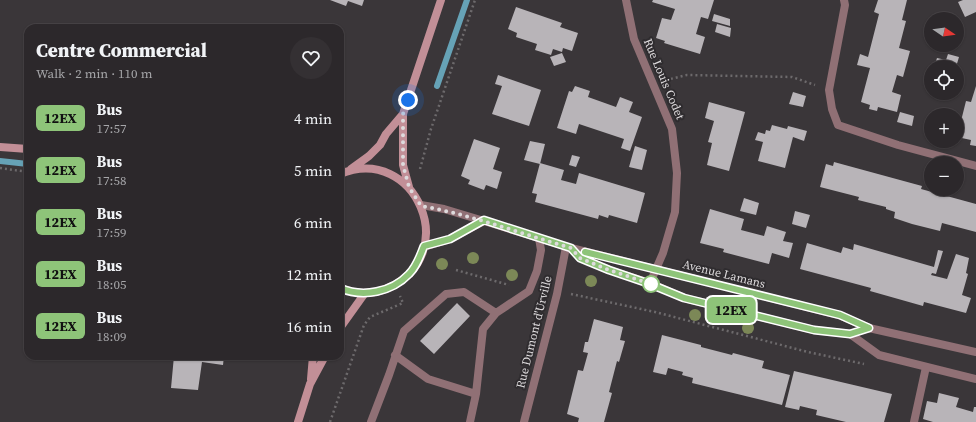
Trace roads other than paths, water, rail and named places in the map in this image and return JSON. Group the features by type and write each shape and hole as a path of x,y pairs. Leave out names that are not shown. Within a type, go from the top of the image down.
{"main road":[{"path":"344,290 365,293 381,291 396,284 414,268 424,246 426,226 421,206 411,190 403,165 403,114 441,0"},
{"path":"344,172 350,170 369,156 380,145 386,134 403,114"},
{"path":"0,146 24,149"},
{"path":"350,170 372,168 392,174 411,190"},
{"path":"344,322 365,293"},
{"path":"310,384 313,360"},
{"path":"298,422 310,384 323,360"}],"street":[{"name":"Rue Louis Codet","path":"626,0 634,39 672,129 676,173 676,212 657,270 650,284"},
{"path":"844,0 845,5 830,90 832,109 838,125 898,145 976,166"},
{"name":"Avenue Lamans","path":"421,206 444,209 484,220 569,248 840,315 869,328 976,352"},
{"path":"424,246 450,239 484,220"},
{"path":"470,422 476,394 483,329 496,313 529,291 537,271 541,250 539,238"},
{"name":"Avenue Lamans","path":"569,248 580,258 684,298 814,330 850,334 869,328"},
{"name":"Rue Dumont d'Urville","path":"524,422 569,248"},
{"path":"371,422 404,331 446,294 464,292 496,313"},
{"path":"850,334 880,355 926,368 976,379"},
{"path":"395,355 428,379 476,394"},
{"path":"914,422 926,368"}],"waterway":[{"path":"437,86 467,0"},
{"path":"0,161 24,164"}]}
